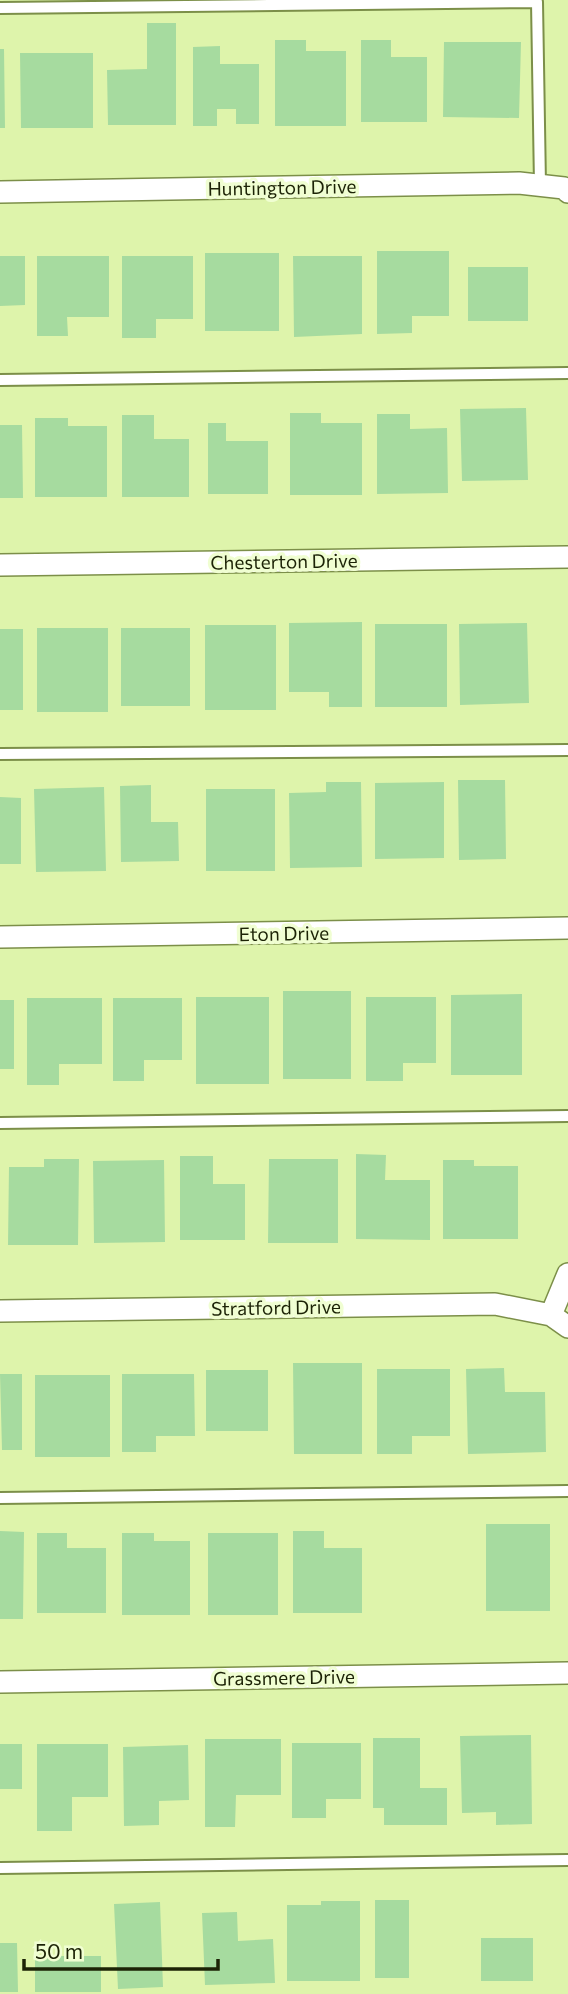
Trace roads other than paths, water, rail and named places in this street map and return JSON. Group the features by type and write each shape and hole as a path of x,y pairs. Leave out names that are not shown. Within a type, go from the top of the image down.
{"street":[{"name":"Huntington Drive","path":"0,192 540,186 566,190"},
{"name":"Chesterton Drive","path":"0,565 568,557"},
{"name":"Eton Drive","path":"0,937 568,929"},
{"path":"560,1321 568,1274"},
{"name":"Stratford Drive","path":"0,1311 495,1304 560,1321"},
{"name":"Grassmere Drive","path":"0,1682 568,1673"}],"lane":[{"path":"0,8 537,2 540,186"},
{"path":"0,380 568,373"},
{"path":"0,754 568,750"},
{"path":"0,1123 568,1116"},
{"path":"0,1498 568,1492"},
{"path":"0,1868 568,1860"}]}
